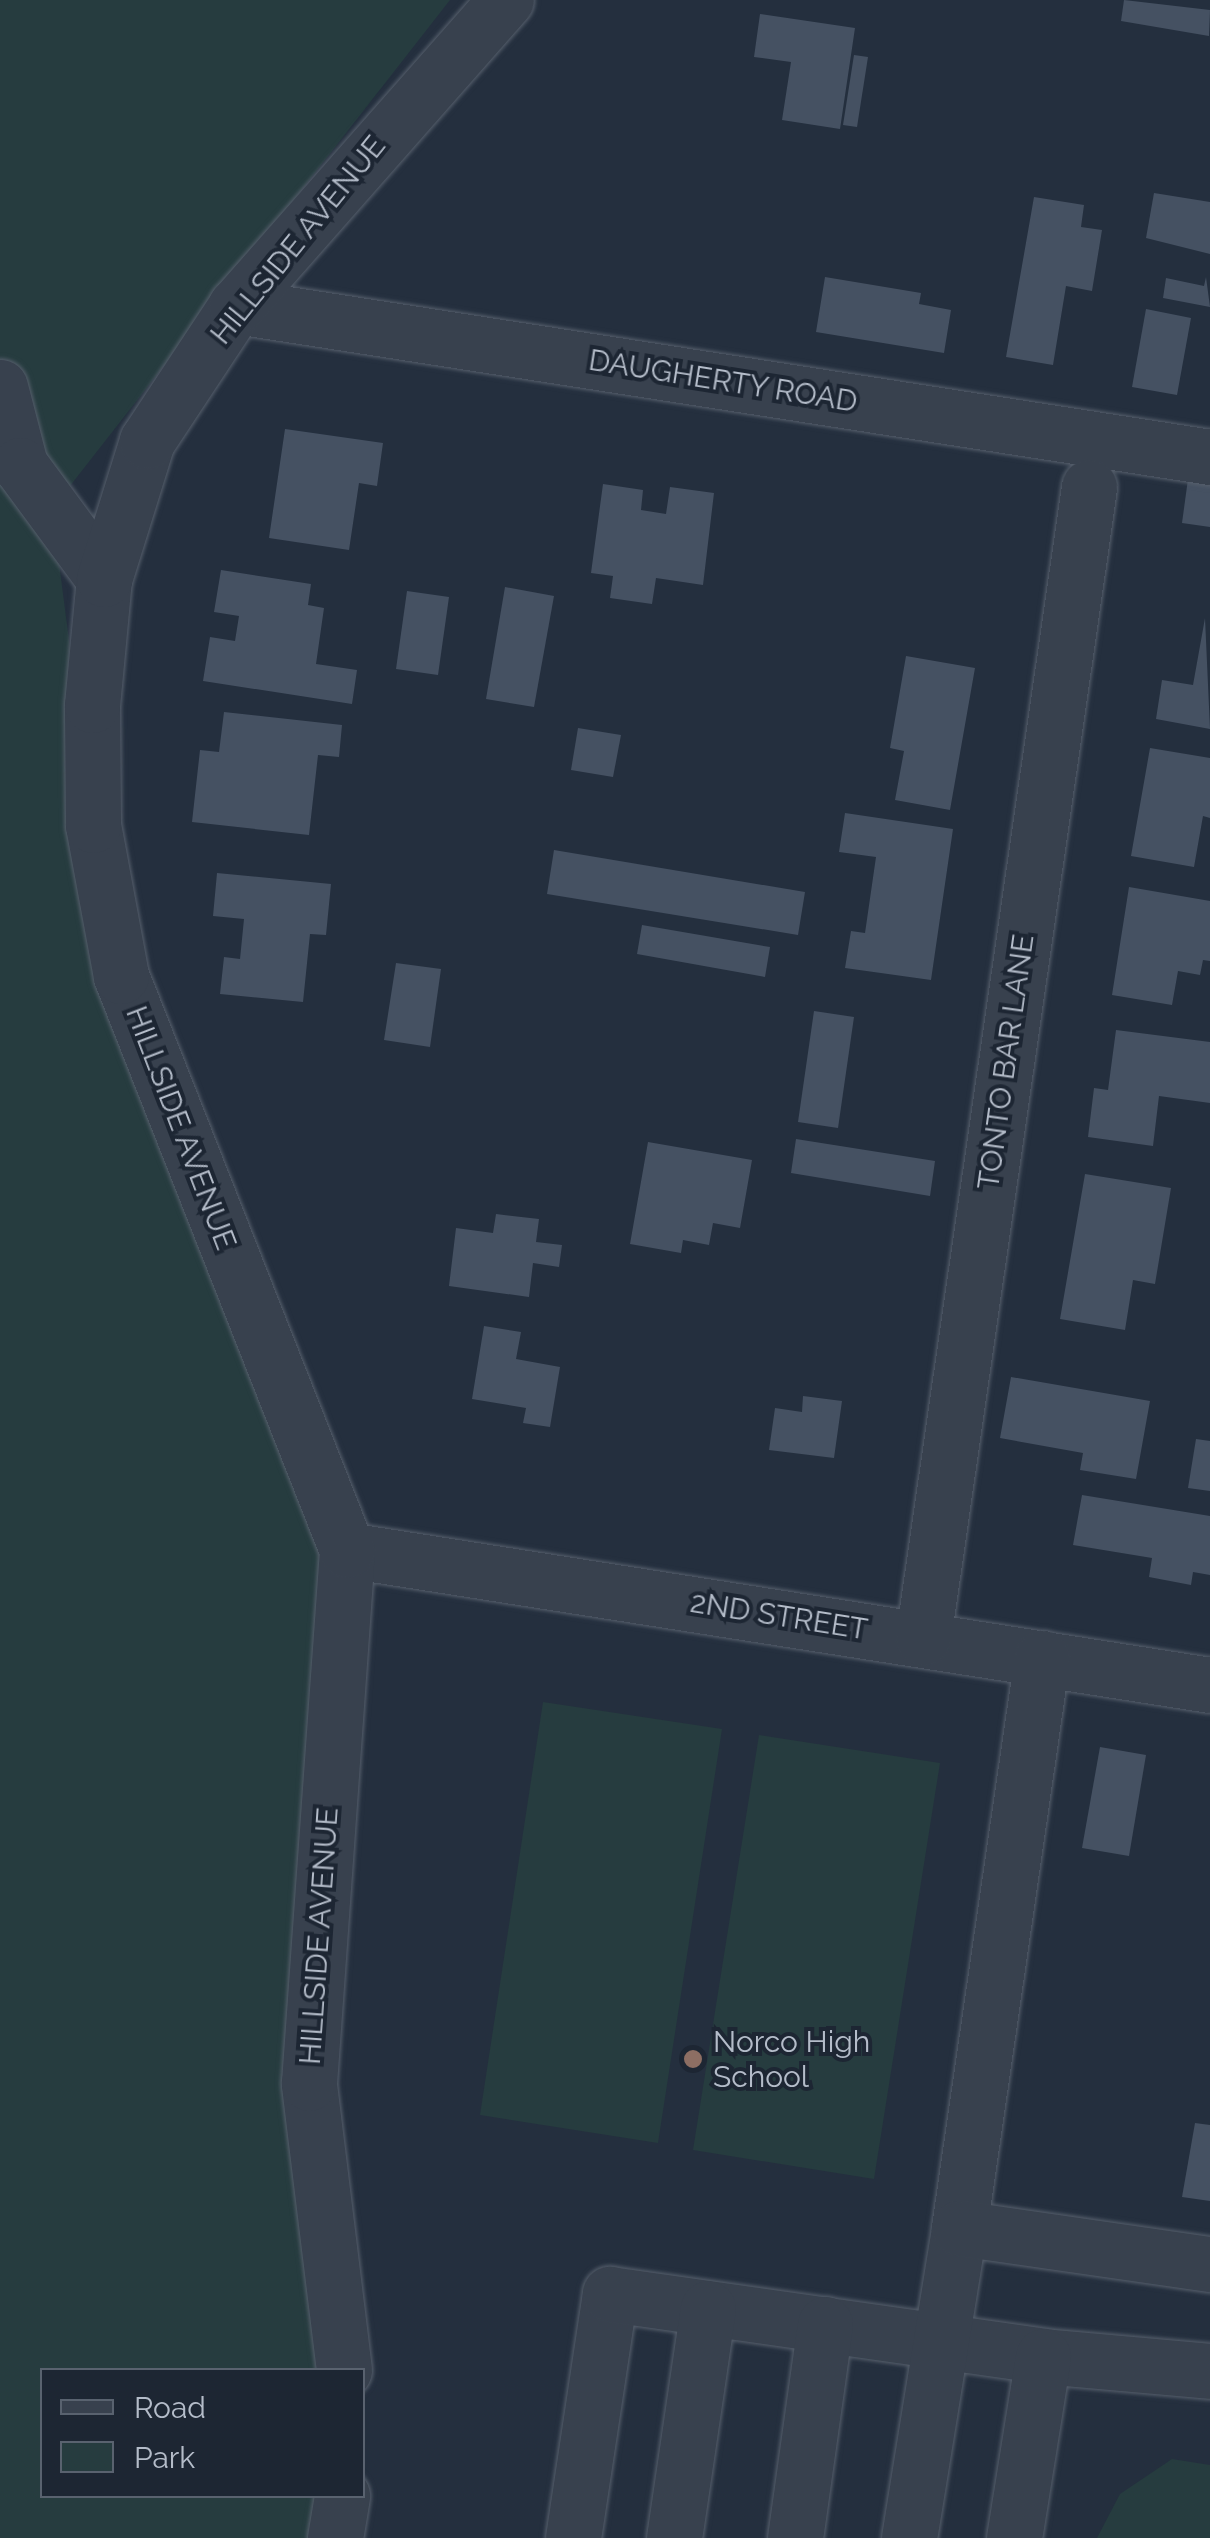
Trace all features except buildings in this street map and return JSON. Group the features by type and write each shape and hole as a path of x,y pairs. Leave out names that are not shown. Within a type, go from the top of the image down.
{"street":[{"name":"HILLSIDE AVENUE","path":"344,2368 309,2083 346,1550 121,976 93,825 92,705 104,579 147,441 236,306 506,0"},
{"name":"DAUGHERTY ROAD","path":"236,306 1210,457"},
{"path":"0,387 20,465 104,579"},
{"name":"TONTO BAR LANE","path":"923,1638 1089,487"},
{"name":"2ND STREET","path":"346,1550 1210,1684"},
{"path":"909,2538 943,2342 1042,1658"},
{"path":"959,2228 1210,2264"},
{"path":"574,2538 610,2294 1043,2356 1210,2371"},
{"path":"674,2538 708,2308"},
{"path":"795,2538 824,2324"},
{"path":"1014,2538 1043,2356"},
{"path":"335,2538 342,2498"}],"green space":[{"path":"0,0 450,0 52,509 93,825 347,1550 309,2083 344,2368 40,2368 40,2498 342,2498 335,2538 0,2538"},
{"path":"543,1702 722,1729 658,2143 480,2115"},
{"path":"759,1735 940,1763 874,2179 693,2150"},
{"path":"1172,2459 1210,2465 1210,2538 1097,2538 1120,2494"}],"place":[{"name":"Norco High School","path":"693,2059"}]}
